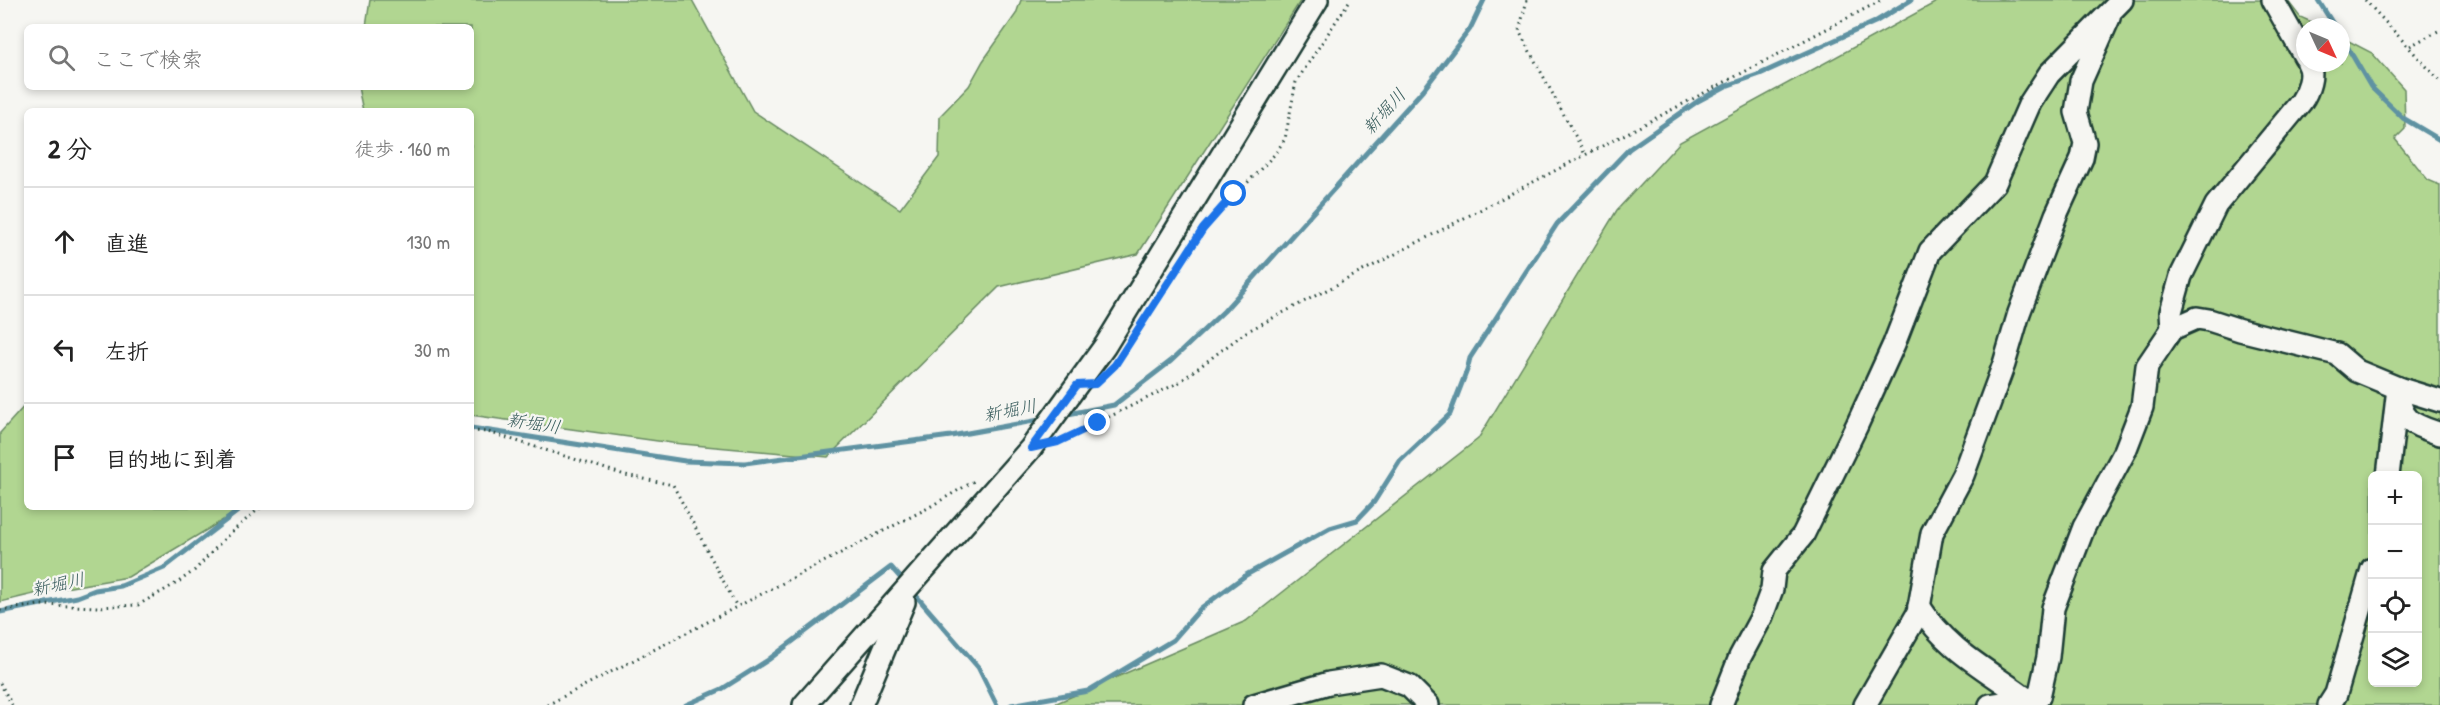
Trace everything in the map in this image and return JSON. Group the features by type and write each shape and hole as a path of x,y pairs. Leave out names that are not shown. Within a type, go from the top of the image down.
{"street":[{"path":"804,705 1031,448 1105,346 1317,0"},
{"path":"2273,0 2296,41"},
{"path":"1865,705 1918,613 1932,532 1963,475 2004,364 2019,313 2056,215 2082,158 2085,143 2076,111 2081,81 2117,5"},
{"path":"1721,705 1740,657 1762,616 1772,590 1774,571 1803,535 1857,425 1894,344 1930,251 1995,183 2030,103 2049,74 2117,5"},
{"path":"2172,329 2171,312 2181,276 2216,205 2301,102 2307,92 2310,72"},
{"path":"2035,702 2048,657 2053,608 2084,527 2125,451 2142,407 2147,366 2172,329 2197,318 2337,354 2357,371 2398,388 2440,401"},
{"path":"2398,388 2400,411 2405,417 2414,424 2440,434"},
{"path":"2389,471 2398,388"},
{"path":"2330,705 2336,694 2370,579"},
{"path":"861,705 911,584"},
{"path":"1919,606 1934,628 1969,661 2035,702"},
{"path":"1254,705 1329,683 1381,675 1409,686 1428,705"},
{"path":"1990,705 2035,702"}],"path":[{"path":"1152,309 1203,229 1275,154 1285,139 1296,82 1350,0"},
{"path":"1527,0 1519,31 1586,156"},
{"path":"1031,448 1058,442 1178,383 1246,332 1882,0"},
{"path":"2365,0 2440,81"},
{"path":"2410,46 2440,30"},
{"path":"474,431 488,432 625,476 673,485 737,607"},
{"path":"547,705 926,509 983,476"},
{"path":"0,610 40,605 99,607 138,605 195,570 227,536 257,510"},
{"path":"0,683 12,705"}],"green space":[{"path":"370,0 692,0 753,111 900,209 939,157 940,116 969,86 983,61 1016,14 1021,0 1301,0 1138,254 999,287 828,457 672,443 474,415 474,108 362,108 359,90 474,90 474,24 366,24"},
{"path":"1940,0 2287,0 2302,18 2296,18 2296,72 2350,72 2350,42 2372,53 2404,89 2405,129 2395,139 2428,180 2440,185 2440,705 1052,705 1246,621 1478,439 1617,210 1680,142"},
{"path":"24,406 24,510 240,510 128,577 0,602 0,433"}],"waterway":[{"name":"新堀川","path":"1063,415 1114,405 1171,361 1224,311 1424,89 1470,29 1484,0"},
{"path":"1011,705 1088,691 1173,640 1201,608 1246,575 1330,528 1357,520 1374,502 1400,461 1450,414 1470,358 1557,224 1629,149 1698,101 1726,86 1760,74 1875,22 1911,0"},
{"path":"2318,0 2329,18"},
{"path":"2350,51 2371,87 2403,118 2440,140"},
{"name":"新堀川","path":"474,428 685,461 745,463 951,436 1045,419"},
{"name":"新堀川","path":"0,612 121,586 164,568 239,510"},
{"path":"686,705 722,689 768,660 891,567 906,584"},
{"path":"912,591 978,667 997,705"}],"route":[{"path":"1098,423 1058,442 1031,448 1077,385 1095,384 1115,365 1203,229 1234,194"}]}
